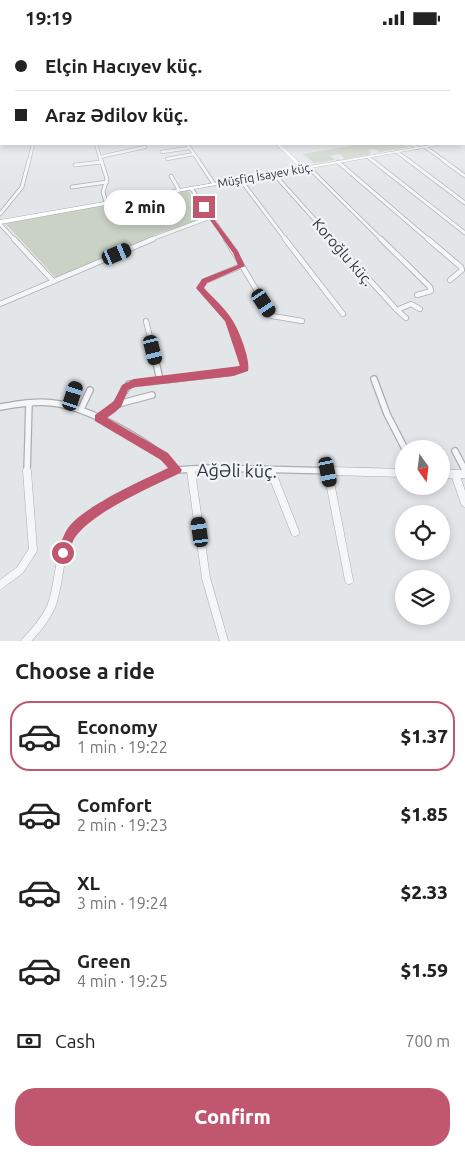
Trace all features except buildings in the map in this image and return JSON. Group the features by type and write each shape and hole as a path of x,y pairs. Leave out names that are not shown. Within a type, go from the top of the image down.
{"street":[{"path":"0,213 22,187 33,145"},
{"path":"96,145 107,182 103,191 106,202"},
{"path":"188,145 214,184"},
{"path":"279,145 306,168 430,287 431,291 417,295"},
{"path":"413,145 418,148"},
{"name":"Müşfiq İsayev küç.","path":"0,223 106,202 436,145"},
{"path":"100,157 146,147"},
{"path":"425,147 465,176"},
{"path":"162,152 189,148"},
{"path":"397,152 465,203"},
{"path":"167,159 194,154"},
{"path":"368,157 465,233"},
{"path":"75,165 101,162"},
{"path":"338,163 461,267 462,270 450,280"},
{"name":"Koroğlu küç.","path":"273,173 396,310 406,318"},
{"path":"171,176 179,190"},
{"path":"240,179 343,314"},
{"path":"72,187 107,182"},
{"path":"191,188 236,253 272,316 280,319 302,321"},
{"path":"0,304 149,240 211,217"},
{"path":"0,223 53,281"},
{"path":"118,404 125,388 129,384 233,372 244,368 243,358 228,320 200,288 205,281 242,266"},
{"path":"396,310 411,304 420,309"},
{"path":"146,321 160,380"},
{"path":"374,379 387,414 400,440"},
{"path":"69,406 76,386"},
{"path":"81,409 90,390"},
{"path":"98,418 118,404 152,395"},
{"path":"0,585 20,571 28,562 33,550 27,469 29,403"},
{"name":"Ağəli küç.","path":"0,407 29,403 69,406 81,409 164,456 176,470 395,473"},
{"path":"454,451 465,470"},
{"path":"191,469 205,569 217,622 224,641"},
{"path":"26,641 43,621 51,606 66,541 72,532 94,513 112,502 176,470"},
{"path":"271,470 295,532"},
{"path":"328,472 349,580"},
{"path":"450,474 465,474"},
{"path":"454,474 465,503"}],"shaded area":[{"path":"355,145 405,145 408,147 380,152 374,149 368,150 372,154 345,159 340,154 330,156 335,160 314,163 303,154"},
{"path":"188,190 205,216 202,220 162,232 56,278 5,223"}],"route":[{"path":"63,553 66,541 72,532 94,513 130,492 176,470 171,461 164,456 98,418 118,404 125,388 129,384 134,383 233,372 244,368 243,358 225,314 200,288 200,285 205,281 242,266 236,253 204,207"}]}
